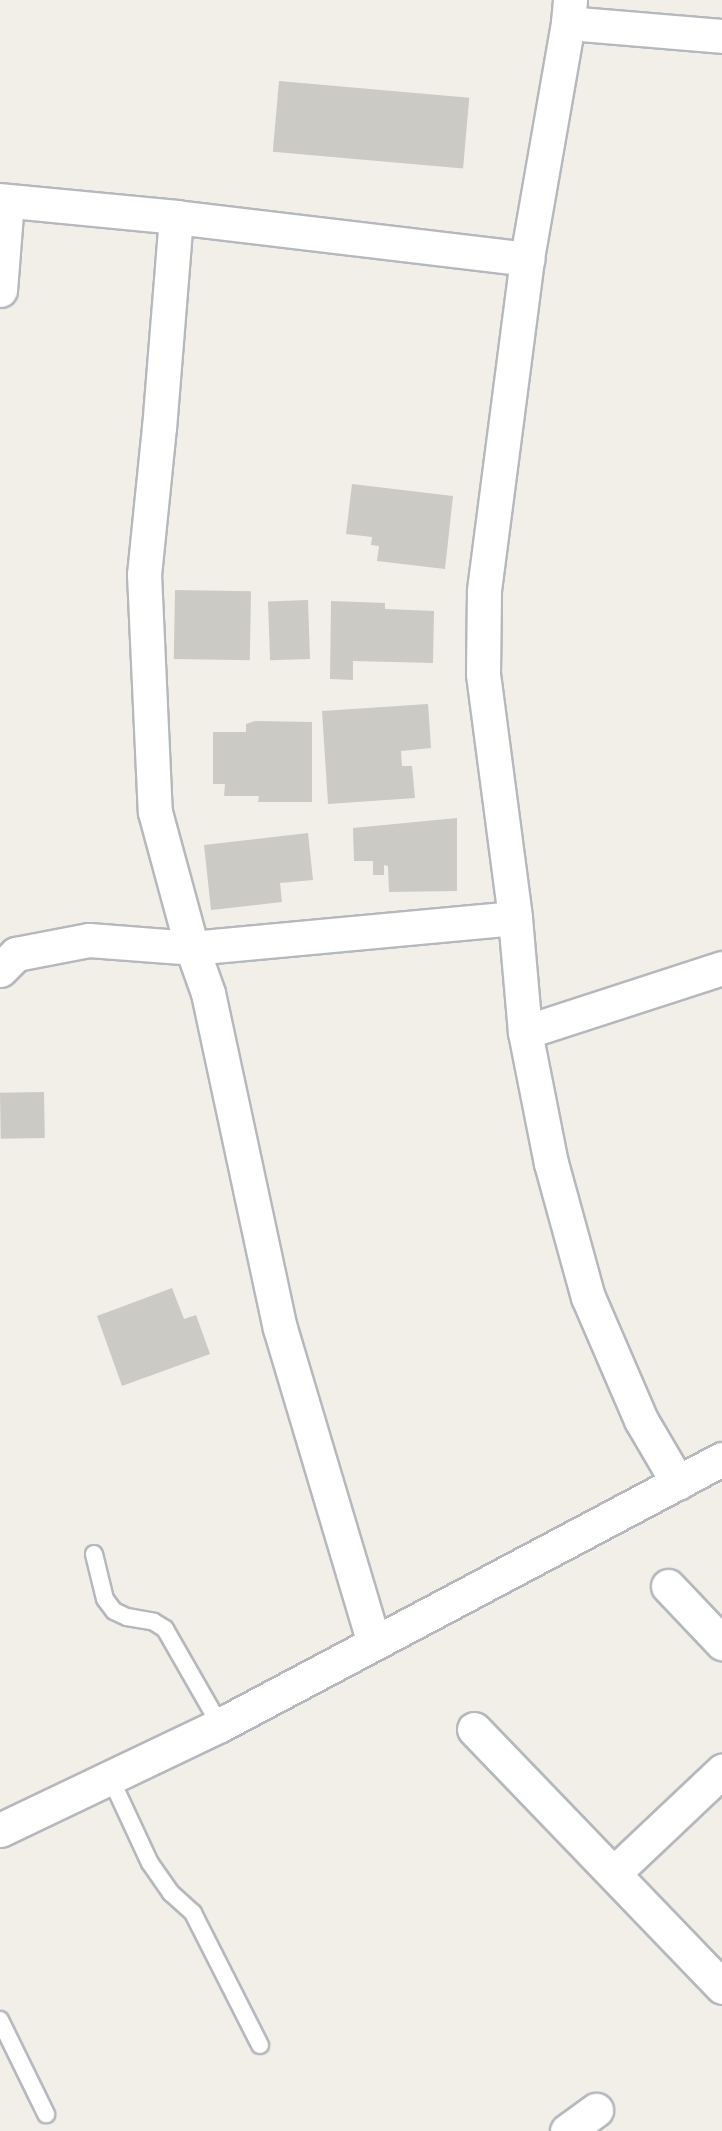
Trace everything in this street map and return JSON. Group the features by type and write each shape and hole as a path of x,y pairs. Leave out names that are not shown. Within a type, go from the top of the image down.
{"street":[{"path":"678,1483 641,1420 588,1297 551,1163 525,1032 516,918 483,663 484,591 527,259 569,12 722,36"},
{"path":"0,290 3,200 176,217 527,259"},
{"path":"176,217 159,427 144,574 155,812 192,948 208,993 280,1328 374,1643"},
{"path":"0,970 16,954 89,940 192,948 516,918"},
{"path":"525,1032 722,968"},
{"path":"0,1830 220,1725 722,1458"},
{"path":"668,1586 722,1643"},
{"path":"474,1729 722,1987"},
{"path":"614,1873 722,1771"},
{"path":"567,2131 596,2110"}],"lane":[{"path":"94,1554 105,1599 114,1611 127,1617 154,1622 165,1629 220,1725"},
{"path":"110,1777 150,1863 171,1893 193,1913 260,2045"},
{"path":"0,2020 45,2114"}],"building":[{"path":"279,81 469,98 463,168 273,152"},
{"path":"352,484 453,496 445,569 377,561 379,546 371,545 372,537 346,534"},
{"path":"175,590 251,591 250,660 174,659"},
{"path":"308,600 310,659 270,660 268,601"},
{"path":"331,601 385,603 385,609 434,611 433,663 353,661 353,680 330,679"},
{"path":"428,704 431,748 401,751 402,766 412,766 415,798 328,804 322,711"},
{"path":"255,721 312,722 312,802 258,802 259,796 224,796 225,784 213,784 213,732 246,732 246,724"},
{"path":"457,818 457,891 389,892 388,866 384,865 384,875 373,875 373,861 354,861 353,828"},
{"path":"308,833 313,880 280,883 282,902 211,910 204,845"},
{"path":"44,1092 45,1138 1,1139 0,1093"},
{"path":"172,1288 184,1319 196,1315 210,1354 122,1386 97,1316"}]}
